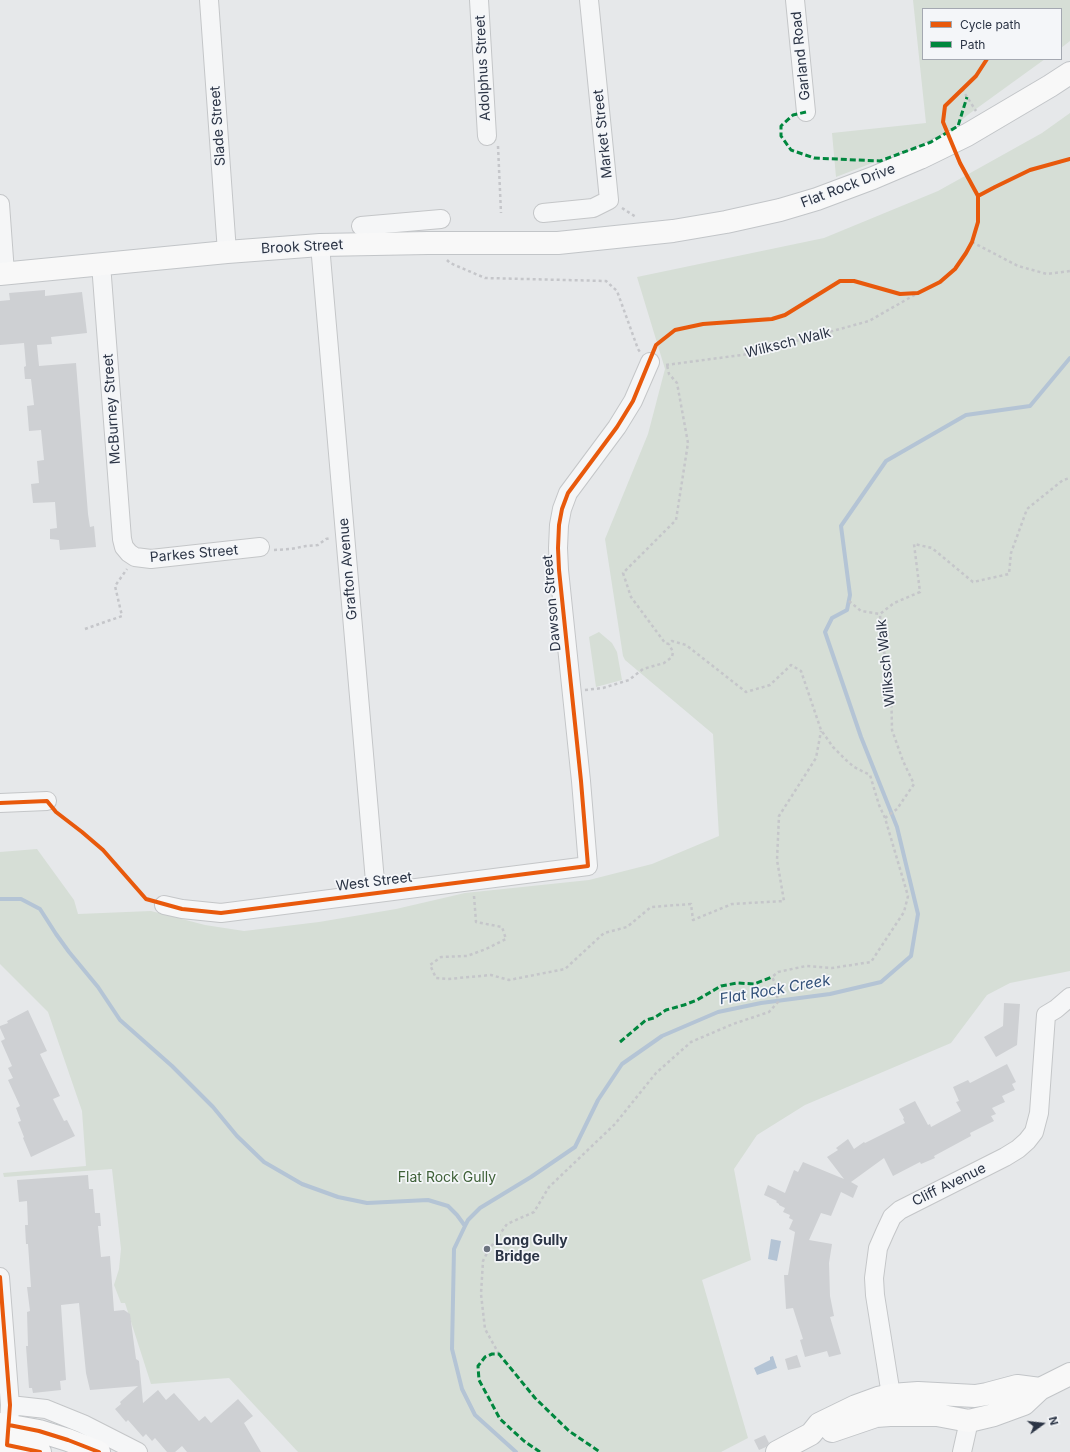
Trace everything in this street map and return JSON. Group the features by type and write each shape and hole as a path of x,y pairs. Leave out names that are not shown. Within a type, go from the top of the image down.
{"main road":[{"name":"Flat Rock Drive","path":"605,238 673,231 726,222 817,200 920,158 967,135 1070,73"},
{"name":"Brook Street","path":"3,273 320,245 406,233 558,243 605,238"},
{"path":"777,1452 810,1435 824,1434 876,1416 937,1415 969,1420 994,1415 1024,1404 1040,1389 1070,1374"},
{"path":"810,1435 819,1424 856,1406 891,1395 918,1393 974,1396 1017,1386 1040,1389"},
{"path":"969,1420 976,1409 1007,1397 1017,1386"},
{"path":"918,1393 926,1398 955,1405 960,1408 969,1420"},
{"path":"891,1395 937,1415"},
{"path":"853,1424 856,1417 882,1403 891,1395"},
{"path":"5,1428 40,1452"},
{"path":"5,1428 39,1431 99,1452"}],"street":[{"name":"Slade Street","path":"209,0 228,252"},
{"name":"Adolphus Street","path":"479,0 487,136"},
{"name":"Market Street","path":"589,0 610,200"},
{"name":"Garland Road","path":"795,0 806,112"},
{"path":"543,213 593,208 610,200"},
{"path":"0,204 3,273"},
{"path":"361,226 406,233 441,219"},
{"name":"Grafton Avenue","path":"320,245 376,893"},
{"name":"McBurney Street","path":"101,264 122,539 124,547 132,555"},
{"name":"Dawson Street","path":"588,866 558,548 559,524 562,509 568,493 617,427 633,401 650,362"},
{"name":"Parkes Street","path":"132,555 152,559 260,547"},
{"path":"0,803 47,801"},
{"name":"West Street","path":"164,905 182,909 221,913 588,866"},
{"name":"Cliff Avenue","path":"891,1395 875,1295 874,1278 878,1248 885,1232 892,1217 900,1210 1005,1157 1027,1141 1034,1132 1039,1113 1046,1015 1070,997"},
{"path":"0,1277 5,1428 46,1409 83,1424 138,1452"},
{"path":"962,1452 969,1420"}],"path":[{"path":"958,94 967,85"},
{"path":"962,89 983,126"},
{"path":"487,136 498,147 502,213"},
{"path":"610,200 639,218"},
{"path":"969,247 974,235"},
{"path":"972,242 1018,266 1047,274 1070,271"},
{"path":"447,260 450,263 485,278 606,281 616,291 638,349 650,362"},
{"path":"906,294 918,293 923,290"},
{"path":"571,691 603,688 629,680 643,669 662,664 672,657 669,644 665,643 631,597 623,573 676,520 688,443 677,383 669,374 668,365"},
{"path":"260,547 275,550 318,545 326,539 345,535"},
{"path":"85,629 122,616 115,586 132,555"},
{"path":"849,601 861,611 880,614"},
{"path":"499,1354 485,1329 481,1294 483,1261 507,1224 534,1212 549,1187 615,1124 656,1073 691,1042 733,1024 768,1012 778,1002 775,983 772,977 778,972 806,966 832,968 871,962 904,912 908,896 885,818 879,805 870,775 854,767 846,760 833,747 821,730 801,671 791,665 770,684 746,692 686,644 672,641 669,644"},
{"path":"472,881 476,922 502,927 506,939 467,956 441,957 430,965 436,978 448,979 491,975 509,980 565,968 604,933 627,927 651,907 691,904 693,920 732,904 784,902 777,860 779,816 816,758 821,730"}],"green space":[{"path":"913,0 1070,0 1070,41 1062,47 1062,8 922,8 922,60 1044,60 969,114 942,136 836,177 832,133 926,123"},
{"name":"Flat Rock Gully","path":"1070,113 1070,971 1010,983 987,995 951,1043 805,1105 757,1135 734,1169 751,1260 702,1280 748,1438 721,1452 298,1452 229,1378 151,1384 125,1303 121,1303 114,1285 119,1269 121,1249 112,1169 4,1177 3,1173 86,1166 82,1111 48,1012 0,964 0,852 37,849 74,900 78,914 151,911 205,925 244,931 319,922 396,909 465,893 589,880 652,864 719,836 713,734 625,660 623,656 605,539 648,434 665,369 637,277 824,238 938,191 1042,133"},
{"path":"599,632 612,643 617,652 622,680 596,687 589,637"}],"water":[{"path":"771,1239 781,1241 777,1261 768,1259"},
{"path":"773,1356 777,1368 757,1375 754,1368 770,1360 770,1357"}],"building":[{"path":"45,290 45,296 82,292 87,333 51,337 52,344 37,345 39,366 76,363 88,514 90,527 94,526 96,547 60,550 59,540 50,539 50,529 57,528 55,502 33,503 31,484 39,483 37,461 44,460 41,430 29,431 27,406 34,405 31,379 25,379 24,367 26,366 24,343 0,345 0,301 10,300 9,293"},
{"path":"1004,1003 1020,1004 1017,1045 996,1057 984,1037 1003,1026"},
{"path":"28,1010 47,1051 40,1054 60,1096 53,1099 64,1121 67,1120 75,1136 31,1157 18,1122 21,1121 16,1108 20,1106 8,1080 13,1078 8,1068 12,1066 1,1041 5,1039 0,1028 0,1026 8,1023 7,1021"},
{"path":"1007,1064 1016,1082 1012,1084 1015,1090 1002,1096 1005,1102 992,1108 996,1114 991,1116 994,1121 970,1133 971,1136 934,1156 935,1158 921,1164 920,1162 893,1176 884,1158 851,1182 858,1186 853,1198 841,1192 831,1216 821,1213 809,1240 832,1244 829,1263 830,1296 834,1316 830,1317 841,1354 829,1357 827,1351 805,1357 800,1340 803,1339 793,1308 786,1309 784,1275 788,1275 795,1232 789,1229 793,1220 789,1218 790,1215 783,1212 785,1208 779,1205 776,1202 777,1201 764,1195 768,1185 785,1193 794,1170 798,1172 803,1162 844,1179 827,1157 838,1150 836,1148 848,1139 854,1149 864,1142 865,1143 905,1123 899,1109 915,1101 928,1125 930,1124 931,1127 961,1111 956,1102 959,1101 953,1087 968,1080 970,1083"},
{"path":"88,1175 89,1189 93,1189 95,1213 100,1213 101,1226 98,1226 101,1257 110,1256 114,1311 124,1310 130,1314 136,1359 139,1361 143,1403 158,1390 166,1400 174,1393 199,1421 205,1416 211,1423 238,1399 253,1416 244,1423 261,1452 187,1452 182,1446 175,1452 167,1452 155,1438 152,1441 146,1434 143,1437 128,1420 126,1422 115,1409 121,1404 120,1402 138,1386 90,1390 86,1373 79,1303 61,1305 66,1380 60,1381 61,1390 33,1393 32,1388 29,1388 26,1346 28,1346 27,1312 30,1311 27,1287 31,1287 25,1225 28,1225 27,1201 19,1202 17,1180"},
{"path":"797,1355 801,1367 788,1370 785,1359"},
{"path":"765,1435 769,1443 766,1447 759,1450 754,1440"}],"waterway":[{"name":"Flat Rock Creek","path":"516,1452 475,1415 462,1389 452,1349 454,1249 468,1220 480,1208 531,1177 575,1147 598,1100 622,1064 662,1036 718,1012 761,1003 830,994 881,982 911,956 918,914 897,827 861,737 825,632 832,618 847,610 850,595 841,526 886,461 966,415 1030,406 1070,358"},
{"path":"0,899 21,899 40,909 56,934 98,987 120,1020 172,1066 213,1107 237,1136 264,1162 302,1184 338,1197 367,1203 428,1200 448,1206 465,1226"}],"marked path":[{"path":"806,112 793,115 781,126 781,136 791,150 814,158 880,161 931,142 958,126 967,97"},
{"path":"620,1042 646,1020 654,1018 666,1010 697,1000 721,986 737,983 754,984 772,977"},
{"path":"540,1452 524,1441 500,1419 479,1380 478,1366 485,1357 492,1354 499,1354 535,1398 569,1431 600,1452"}],"cycle path":[{"path":"0,803 47,801 56,812 103,850 146,899 182,909 221,913 588,866 581,781 559,570 559,525 562,509 568,493 617,427 633,401 656,345 675,330 703,324 772,319 785,315 840,281 854,281 900,294 918,293 940,282 955,269 972,242 978,222 978,196 960,163 943,122 945,106 976,76 986,60"},
{"path":"978,196 1030,170 1070,159"},
{"path":"0,1277 10,1405 7,1445 40,1452"},
{"path":"9,1425 39,1431 99,1452"}],"place":[{"name":"Long Gully Bridge","path":"487,1249"}]}
